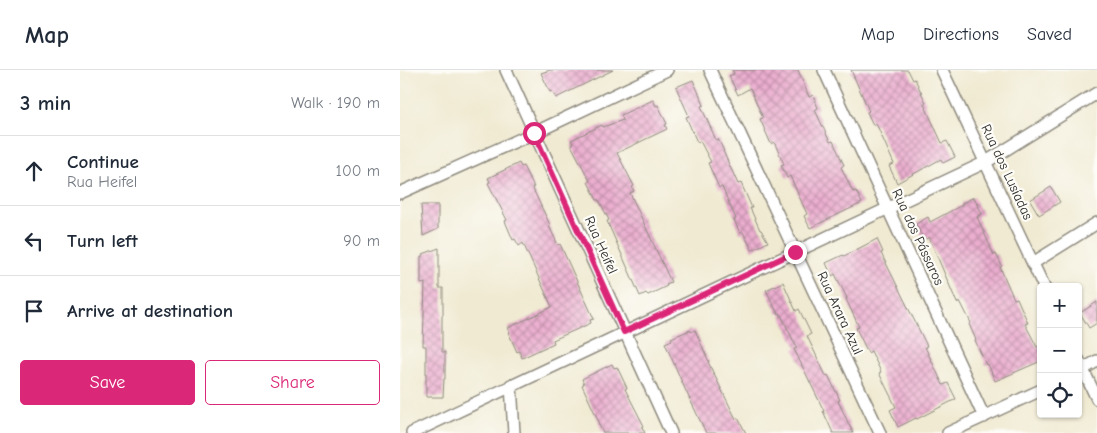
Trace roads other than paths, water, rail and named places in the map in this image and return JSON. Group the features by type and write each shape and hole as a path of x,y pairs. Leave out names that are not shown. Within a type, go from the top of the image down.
{"street":[{"name":"Rua Heifel","path":"506,70 671,433"},
{"path":"400,193 534,133 667,70"},
{"name":"Rua Arara Azul","path":"710,70 880,433"},
{"name":"Rua dos Pássaros","path":"824,70 984,416"},
{"name":"Rua dos Lusíadas","path":"943,70 1042,283"},
{"path":"412,433 986,162 1097,93"},
{"path":"1033,263 1097,223"},
{"path":"1082,366 1097,361"},
{"path":"1082,371 1097,400"},
{"path":"511,385 514,433"},
{"path":"948,433 1037,392"}]}
